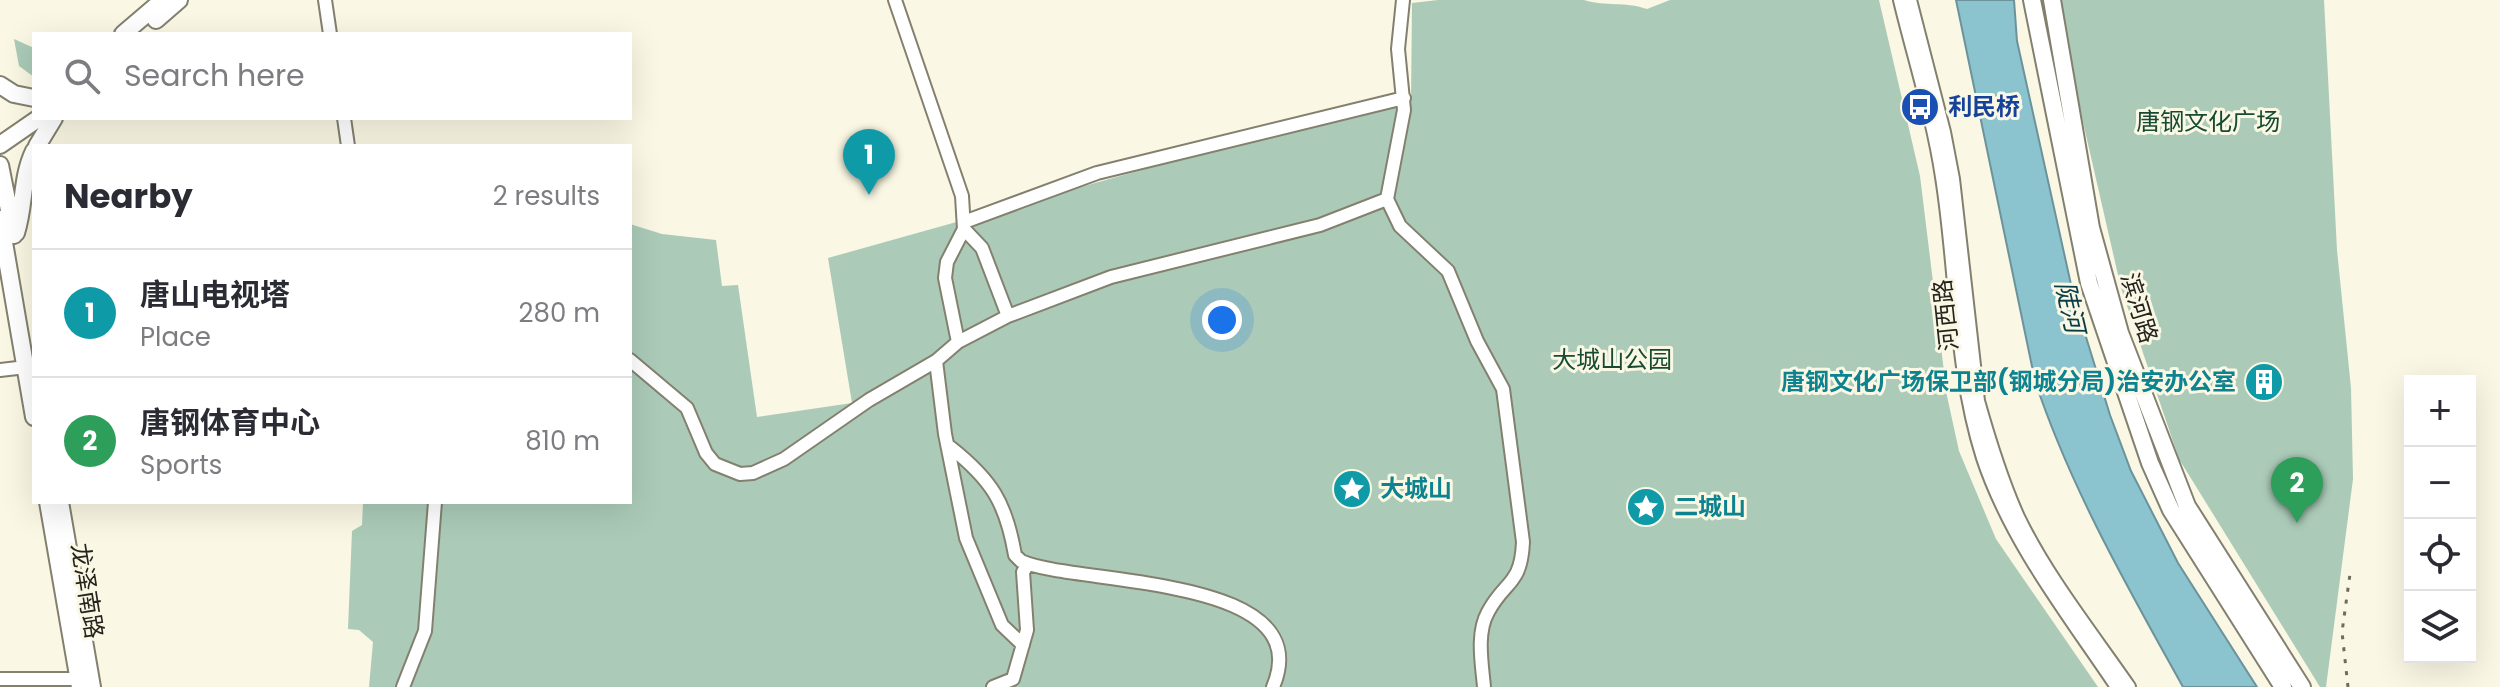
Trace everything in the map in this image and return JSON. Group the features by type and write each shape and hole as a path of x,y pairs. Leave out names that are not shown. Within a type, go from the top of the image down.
{"main road":[{"path":"125,32 163,0"},
{"path":"141,32 179,0"},
{"name":"滨河路","path":"2043,1 2089,283 2150,463 2171,510 2283,687"},
{"name":"滨河路","path":"2043,1 2091,228 2130,361 2187,506 2302,687"},
{"path":"0,85 14,94 32,98"},
{"path":"0,132 32,111"},
{"path":"0,145 36,120"},
{"path":"38,144 53,120"},
{"path":"7,236 21,218 22,187 32,158"},
{"path":"0,165 7,236 32,404"},
{"path":"0,219 7,236 32,342"},
{"name":"龙泽南路","path":"48,504 85,683"},
{"name":"龙泽南路","path":"60,504 85,683"}],"street":[{"path":"325,0 330,32"},
{"path":"895,0 962,196 964,226 947,262 945,278 958,342"},
{"path":"1403,0 1398,49 1404,98 1387,199 1400,226 1448,271 1477,341 1503,389 1523,542 1522,566 1487,613 1481,652 1484,687"},
{"name":"河西路","path":"1900,0 1942,177 1963,373 1984,460 2002,507 2028,554 2117,687"},
{"name":"河西路","path":"1910,0 1947,147 1978,401 1986,429 2018,517 2039,555 2129,687"},
{"path":"0,75 17,88 32,91"},
{"path":"964,226 1097,173 1404,98"},
{"path":"344,120 348,144"},
{"path":"632,362 687,408 706,453 715,464 740,474 764,470 869,400 936,361 958,342 1008,316 1111,277 1320,225 1387,199"},
{"path":"964,226 982,248 1008,316"},
{"path":"936,361 945,434 966,538 1002,625 1023,645"},
{"path":"0,370 26,367"},
{"path":"950,447 979,469 1002,502 1015,555 1028,564 1195,593 1256,616 1267,626 1278,656 1273,687"},
{"path":"403,687 425,631 435,504"},
{"path":"993,687 1013,679 1023,645 1028,616 1023,572 1028,564"},
{"path":"0,679 85,683"}],"green space":[{"name":"大城山公园","path":"1438,0 1584,0 1647,9 1670,0 1879,0 1920,176 1947,396 1959,451 1996,539 2098,687 369,687 373,642 359,630 348,629 352,531 362,525 363,504 632,504 632,225 662,234 716,240 722,286 738,285 757,417 852,403 828,258 1209,151 1411,102 1412,3"},
{"name":"唐钢文化广场","path":"2061,0 2324,0 2337,250 2351,388 2353,479 2326,687 2320,687 2179,459 2121,288 2069,61"},
{"path":"14,39 32,47 32,76 19,66"}],"water":[{"name":"陡河","path":"1956,0 2014,0 2017,41 2074,298 2110,415 2131,471 2178,563 2257,687 2183,687 2083,499 2035,381"}],"railway":[{"path":"2348,687 2342,632 2350,574"}],"place":[{"name":"利民桥","path":"1920,107"},
{"name":"唐山电视塔","path":"869,195"},
{"name":"唐钢文化广场保卫部(钢城分局)治安办公室","path":"2264,382"},
{"name":"大城山","path":"1352,489"},
{"name":"二城山","path":"1646,507"},
{"name":"唐钢体育中心","path":"2297,523"}]}
